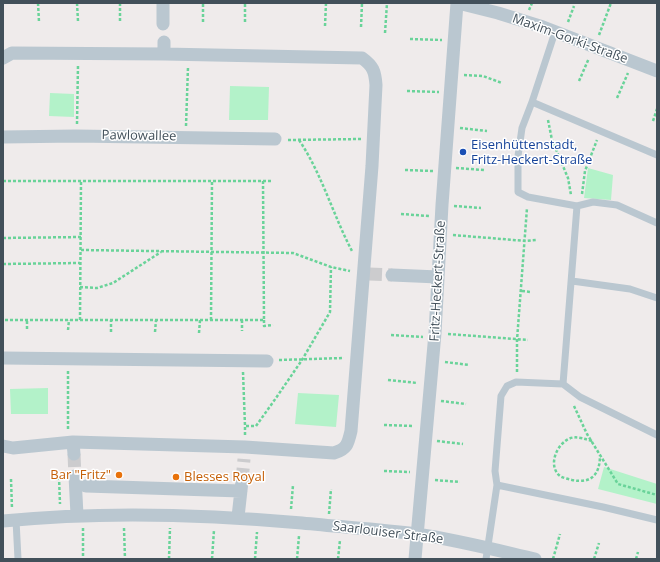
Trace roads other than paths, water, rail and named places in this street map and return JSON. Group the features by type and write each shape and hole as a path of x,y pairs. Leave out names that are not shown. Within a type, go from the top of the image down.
{"street":[{"path":"163,3 163,24"},
{"name":"Maxim-Gorki-Straße","path":"457,3 498,13 559,33 657,71"},
{"name":"Fritz-Heckert-Straße","path":"415,559 435,335 442,211 457,3"},
{"path":"3,58 12,53 78,53 164,48 188,54 362,58 371,64 375,74 376,85 366,273 356,354 351,431 349,441 343,450 334,453 245,453 72,447 13,448 3,446"},
{"name":"Pawlowallee","path":"3,137 76,136 274,139"},
{"path":"392,275 438,277"},
{"path":"3,358 267,361"},
{"path":"75,476 80,515"},
{"path":"86,486 241,486 238,517"},
{"name":"Saarlouiser Straße","path":"10,520 60,516 124,514 171,514 238,517 417,534 487,553 535,559"}],"lane":[{"path":"559,33 522,128 518,156 518,192 528,197 577,206 593,202 617,206 657,223"},
{"path":"532,102 602,130 657,155"},
{"path":"563,384 577,206"},
{"path":"572,281 630,290 657,298"},
{"path":"487,553 497,485 495,471 501,396 507,386 516,382 563,384 580,397 657,436"},
{"path":"497,485 603,506 657,520"},
{"path":"10,520 18,559"}],"tunnel":[{"path":"369,274 392,275"},
{"path":"74,454 75,476"},
{"path":"242,481 244,459"}],"place":[{"name":"Eisenhüttenstadt, Fritz-Heckert-Straße","path":"463,152"},
{"name":"Bar \"Fritz\"","path":"119,475"},
{"name":"Blesses Royal","path":"176,477"}]}
